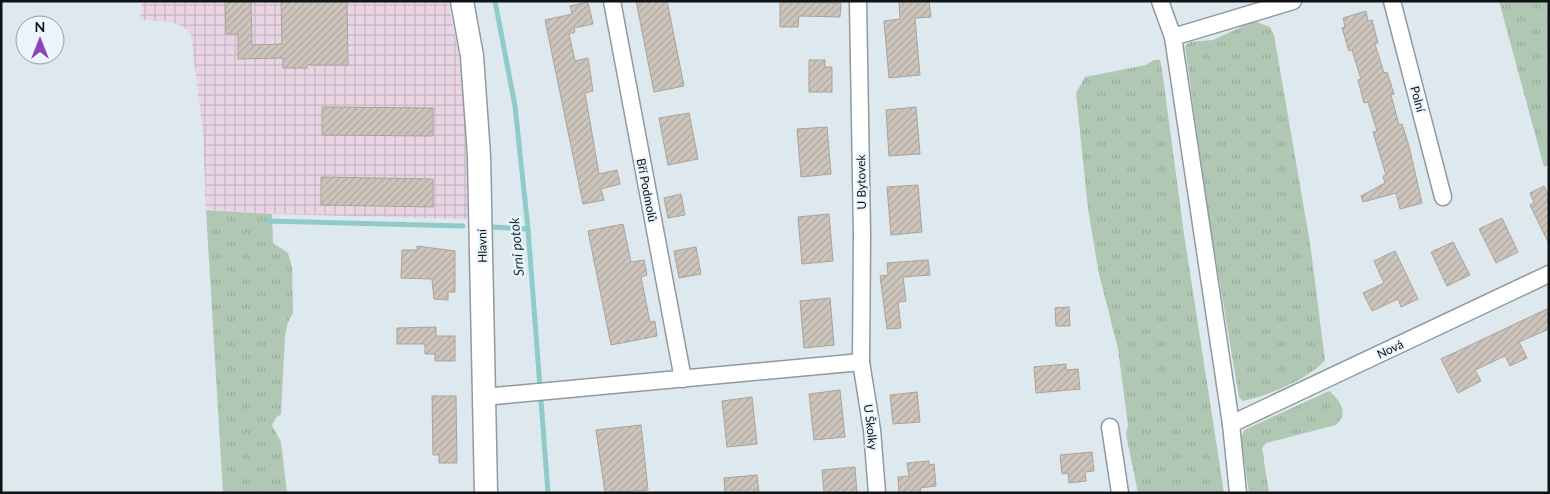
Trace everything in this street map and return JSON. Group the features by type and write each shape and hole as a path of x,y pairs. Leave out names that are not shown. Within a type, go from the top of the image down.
{"street":[{"name":"Hlavní","path":"462,1 472,56 478,133 486,493"},
{"name":"Bří Podmolů","path":"612,1 683,379"},
{"name":"U Bytovek","path":"858,1 862,235 861,362"},
{"path":"1160,1 1173,37 1232,424 1238,493"},
{"path":"1173,37 1293,1"},
{"name":"Polní","path":"1392,1 1443,196"},
{"name":"Nová","path":"1232,424 1549,274"},
{"path":"484,397 861,362"},
{"name":"U Školky","path":"861,362 872,430 877,493"},
{"path":"1110,427 1120,493"}],"shaded area":[{"path":"142,1 448,1 463,76 469,219 272,214 206,209 203,134 191,35 184,27 171,22 140,20"}],"green space":[{"path":"1499,1 1549,1 1549,165 1544,167"},
{"path":"1254,21 1270,27 1274,35 1310,243 1325,360 1309,374 1287,386 1243,401 1239,397 1208,213 1185,46 1190,42 1213,40"},
{"path":"1154,60 1160,60 1162,70 1184,234 1224,493 1138,493 1126,434 1128,425 1118,349 1099,274 1088,209 1076,93 1085,77 1146,65"},
{"path":"206,210 272,214 273,243 288,253 292,267 293,313 288,322 285,336 281,414 272,425 281,442 287,493 223,493"},
{"path":"1329,391 1342,406 1343,411 1340,420 1336,425 1266,443 1262,448 1269,493 1249,493 1241,439 1244,430"}],"building":[{"path":"225,1 251,1 252,45 282,44 281,1 347,1 348,65 307,65 307,68 283,68 283,58 238,59 238,34 226,34"},
{"path":"636,1 667,1 684,86 654,92"},
{"path":"899,1 929,1 931,17 915,18 920,75 889,78 884,21 900,19"},
{"path":"588,2 593,24 574,28 575,32 569,34 575,61 588,58 593,91 585,93 599,174 617,170 620,184 601,189 604,200 583,204 545,20 572,14 570,6"},
{"path":"780,2 841,3 840,17 799,16 798,27 780,27"},
{"path":"1366,11 1368,21 1372,20 1378,43 1375,44 1384,73 1387,72 1394,94 1391,95 1399,125 1402,124 1409,146 1422,203 1400,209 1396,193 1363,202 1361,196 1385,183 1383,176 1386,175 1373,132 1377,131 1368,102 1364,103 1358,80 1361,79 1352,50 1349,51 1342,28 1345,27 1343,18"},
{"path":"809,60 825,60 825,67 832,67 832,92 809,92"},
{"path":"322,107 433,108 433,136 322,135"},
{"path":"916,107 920,154 889,156 886,110"},
{"path":"689,113 698,159 668,165 659,118"},
{"path":"827,127 831,174 801,177 797,129"},
{"path":"321,177 433,179 433,207 321,205"},
{"path":"918,185 922,232 891,235 887,187"},
{"path":"1544,186 1549,196 1549,244 1530,205 1534,203 1530,193"},
{"path":"681,194 685,215 668,218 664,198"},
{"path":"829,214 833,261 802,264 798,217"},
{"path":"1502,218 1518,252 1496,263 1479,229"},
{"path":"623,224 631,262 644,260 647,275 641,277 650,322 655,321 657,336 611,345 588,231"},
{"path":"1453,242 1470,275 1447,286 1431,252"},
{"path":"417,246 455,251 455,292 448,292 448,300 434,299 432,279 401,278 402,250 417,250"},
{"path":"696,247 701,274 679,278 674,251"},
{"path":"1395,251 1418,299 1401,307 1398,299 1372,311 1363,293 1384,283 1374,261"},
{"path":"928,260 930,275 903,277 906,301 898,302 901,328 887,329 880,276 888,275 887,263"},
{"path":"830,298 834,345 804,348 800,301"},
{"path":"1069,307 1070,326 1056,326 1055,308"},
{"path":"1549,308 1549,329 1519,342 1527,358 1510,366 1505,356 1475,370 1481,381 1458,393 1441,359"},
{"path":"436,327 436,336 455,336 455,361 435,361 435,354 425,354 425,344 397,344 397,328"},
{"path":"1066,364 1066,370 1078,369 1080,389 1036,393 1034,367"},
{"path":"840,390 845,437 814,440 809,394"},
{"path":"917,392 920,422 893,424 890,395"},
{"path":"432,396 456,396 457,463 439,463 439,455 433,455"},
{"path":"752,397 757,444 727,447 722,401"},
{"path":"641,425 648,490 605,493 596,430"},
{"path":"1092,452 1094,471 1085,472 1086,481 1069,483 1068,473 1062,474 1060,455"},
{"path":"929,461 929,465 934,464 936,486 920,488 921,493 899,493 898,477 909,476 907,463"},
{"path":"855,467 857,493 824,493 822,470"},
{"path":"757,475 759,493 725,493 724,478"}],"waterway":[{"name":"Srní potok","path":"495,1 515,106 528,229 548,493"},
{"path":"267,221 463,226"},
{"path":"492,227 528,229"}]}
